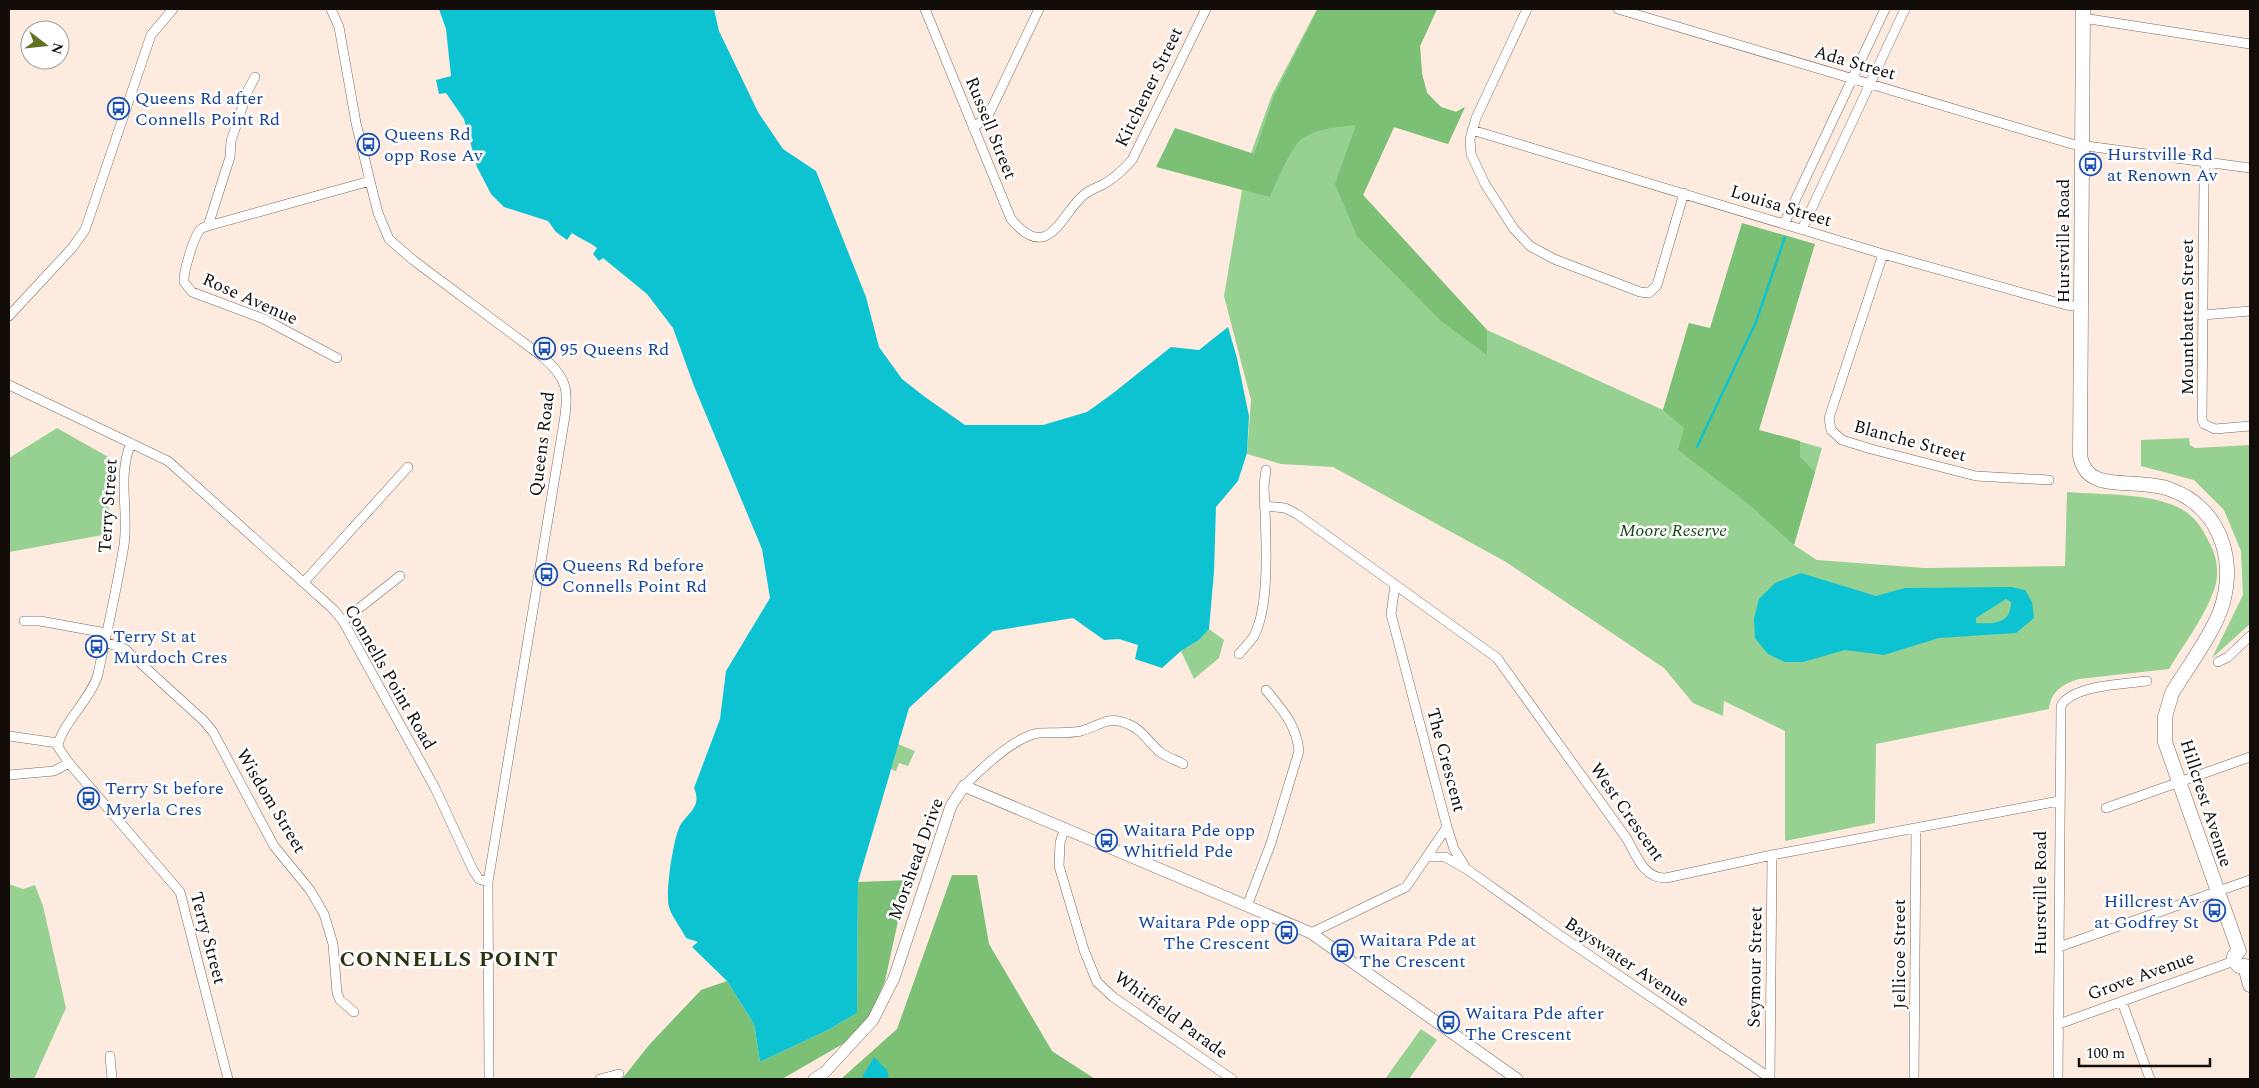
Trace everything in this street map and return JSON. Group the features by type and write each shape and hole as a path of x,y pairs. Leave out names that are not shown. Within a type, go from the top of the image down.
{"main road":[{"name":"Hurstville Road","path":"2083,13 2080,456 2087,471"},
{"name":"Hillcrest Avenue","path":"2087,471 2101,480 2142,483 2168,488 2185,496 2209,515 2223,541 2228,573 2222,606 2216,622 2172,693 2165,717 2165,742 2217,892 2245,958 2250,985"}],"street":[{"path":"9,316 72,248 85,230 151,35 173,9"},
{"name":"Queens Road","path":"331,9 340,27 356,124 378,213 390,239 413,260 543,357 557,370 567,391 564,422 488,882"},
{"name":"Russell Street","path":"925,9 1011,219 1028,233 1035,236 1049,234"},
{"path":"974,128 988,116 1038,9"},
{"name":"Kitchener Street","path":"1049,234 1061,225 1084,194 1116,177 1132,160 1206,9"},
{"path":"1527,9 1472,130 1470,150 1485,184 1514,229 1525,242 1554,259 1640,292 1649,293 1657,285 1684,193"},
{"name":"Ada Street","path":"1618,9 2072,144 2250,168"},
{"path":"1784,224 1885,9"},
{"path":"1802,229 1905,9"},
{"path":"2083,13 2250,44"},
{"name":"Rose Avenue","path":"255,77 248,90 232,141 230,157 208,226 201,229 197,236 187,264 184,278 186,287 192,292 264,319 336,358"},
{"name":"Louisa Street","path":"1472,130 1883,254 2066,305 2082,307"},
{"name":"Mountbatten Street","path":"2206,161 2204,178 2204,424 2215,428 2250,426"},
{"path":"208,226 370,181"},
{"name":"Blanche Street","path":"1883,254 1829,418 1831,430 1842,440 1976,476 2049,480"},
{"path":"2203,315 2250,311"},
{"name":"Connells Point Road","path":"9,385 173,464 334,609 343,621 435,788 473,870 479,879 488,882"},
{"name":"Terry Street","path":"131,443 125,456 124,470 124,546 105,637 92,690 58,743 60,752 69,763 180,892 228,1079"},
{"path":"304,582 408,467"},
{"path":"1239,654 1254,636 1262,607 1266,579 1264,485 1266,470"},
{"name":"West Crescent","path":"1264,506 1285,508 1296,514 1497,658 1651,875 1666,878 1772,855 2059,801"},
{"path":"343,621 400,576"},
{"name":"The Crescent","path":"1311,933 1410,884 1447,827 1391,614 1395,585"},
{"name":"Wisdom Street","path":"24,621 40,620 105,637 125,649 209,726 274,846 317,900 331,936 337,993 340,1000 354,1012"},
{"path":"2218,662 2228,657 2250,636"},
{"name":"Hurstville Road","path":"2058,1079 2060,706 2066,698 2076,692 2146,681"},
{"path":"1247,906 1271,843 1299,751 1297,736 1291,721 1266,690"},
{"name":"Morshead Drive","path":"814,1079 825,1072 873,1020 894,978 948,813 958,793 964,786 1007,750 1025,738 1038,733 1063,734 1083,730 1108,720 1127,723 1142,730 1160,752 1184,764"},
{"path":"9,736 58,743"},
{"path":"2106,808 2250,757"},
{"path":"9,775 54,771 69,763"},
{"path":"964,786 1064,830 1311,933 1517,1079"},
{"name":"Bayswater Avenue","path":"1447,827 1454,849 1468,870"},
{"name":"Jellicoe Street","path":"1914,1079 1916,829"},
{"name":"Whitfield Parade","path":"1064,830 1060,843 1059,866 1084,950 1097,982 1113,996 1232,1079"},
{"name":"Seymour Street","path":"1770,1079 1772,855"},
{"name":"Bayswater Avenue","path":"1427,857 1445,857 1468,870 1770,1079"},
{"path":"2059,947 2250,880"},
{"path":"488,882 489,1079"},
{"name":"Grove Avenue","path":"2059,1024 2245,958"},
{"path":"2122,1002 2150,1079"},
{"path":"110,1056 112,1079"},
{"path":"600,1079 619,1074"}],"green space":[{"name":"Moore Reserve","path":"1317,9 1437,9 1420,46 1422,74 1427,93 1441,107 1456,112 1465,107 1448,144 1394,127 1363,195 1487,330 1663,410 1689,323 1721,419 1822,448 1794,545 1817,560 1925,568 2065,566 2067,492 2142,497 2171,504 2183,510 2195,520 2207,537 2216,559 2217,578 2205,611 2169,669 2079,679 2068,683 2055,693 2049,709 1876,744 1875,823 1785,841 1785,731 1724,701 1723,716 1693,703 1664,668 1506,562 1333,467 1281,464 1247,454 1251,400 1224,296 1242,190 1159,167 1177,129 1251,153 1272,95"},
{"path":"1318,9 1437,9 1420,46 1422,74 1427,93 1441,107 1456,112 1465,107 1448,144 1394,127 1363,195 1487,330 1487,355 1441,321 1357,236 1335,184 1356,125 1322,130 1298,142 1289,156 1270,197 1156,167 1175,128 1254,154 1274,96"},
{"path":"1742,223 1815,244 1759,430 1800,441 1800,457 1815,472 1794,545 1746,502 1678,450 1684,428 1663,410 1689,323 1710,328"},
{"path":"57,428 110,458 108,534 9,552 9,458"},
{"path":"2189,438 2190,445 2195,448 2250,445 2250,624 2212,658 2243,595 2241,551 2224,510 2194,480 2141,466 2141,440"},
{"path":"1209,629 1224,640 1219,658 1194,679 1181,651 1199,640"},
{"path":"898,744 915,751 908,766 899,763 896,771 904,775 891,769"},
{"path":"952,875 977,875 989,944 1052,1051 1095,1079 841,1079 897,1029"},
{"path":"912,880 898,921 885,981 868,1020 848,1041 782,1079 622,1079 649,1045 701,990 727,981 754,1024 760,1062 828,1030 857,1013 858,882"},
{"path":"9,884 23,889 35,885 43,906 66,1008 34,1079 9,1079"},
{"path":"1421,1029 1437,1040 1409,1079 1385,1079"}],"water":[{"path":"439,9 714,9 719,31 758,112 783,149 816,171 866,297 879,347 902,379 965,425 1043,425 1087,412 1171,347 1199,350 1228,327 1237,358 1249,416 1247,453 1238,481 1216,507 1214,572 1209,629 1199,640 1181,651 1162,668 1135,659 1138,645 1119,639 1104,640 1073,618 993,631 909,708 858,882 857,1013 828,1030 760,1062 754,1024 727,981 692,947 698,942 686,938 670,911 668,891 674,844 679,828 695,806 696,795 694,788 720,719 726,671 770,598 762,549 694,386 673,328 647,294 603,258 599,261 593,254 597,248 572,233 567,240 556,232 548,221 504,207 491,194 477,167 464,119 446,93 439,94 436,80 451,76 446,29"},
{"path":"1801,573 1876,596 1905,588 2011,587 2025,590 2032,602 2034,618 2016,633 1939,638 1884,655 1845,650 1803,662 1785,662 1768,654 1755,638 1754,619 1759,599 1775,583","holes":["2006,599 2011,602 2005,619 1995,623 1976,623 1976,618"]},
{"path":"874,1057 887,1070 889,1079 861,1079"}],"waterway":[{"path":"1697,447 1756,322 1785,237"}],"place":[{"name":"Queens Rd after Connells Point Rd","path":"119,108"},
{"name":"Queens Rd opp Rose Av","path":"368,144"},
{"name":"Hurstville Rd at Renown Av","path":"2091,164"},
{"name":"95 Queens Rd","path":"544,349"},
{"name":"Queens Rd before Connells Point Rd","path":"546,575"},
{"name":"Terry St at Murdoch Cres","path":"97,646"},
{"name":"Terry St before Myerla Cres","path":"89,798"},
{"name":"Waitara Pde opp Whitfield Pde","path":"1107,840"},
{"name":"Hillcrest Av at Godfrey St","path":"2215,911"},
{"name":"Waitara Pde opp The Crescent","path":"1286,932"},
{"name":"Waitara Pde at The Crescent","path":"1343,950"},
{"name":"Waitara Pde after The Crescent","path":"1449,1023"}],"district":[{"name":"CONNELLS POINT","path":"449,959"}]}
